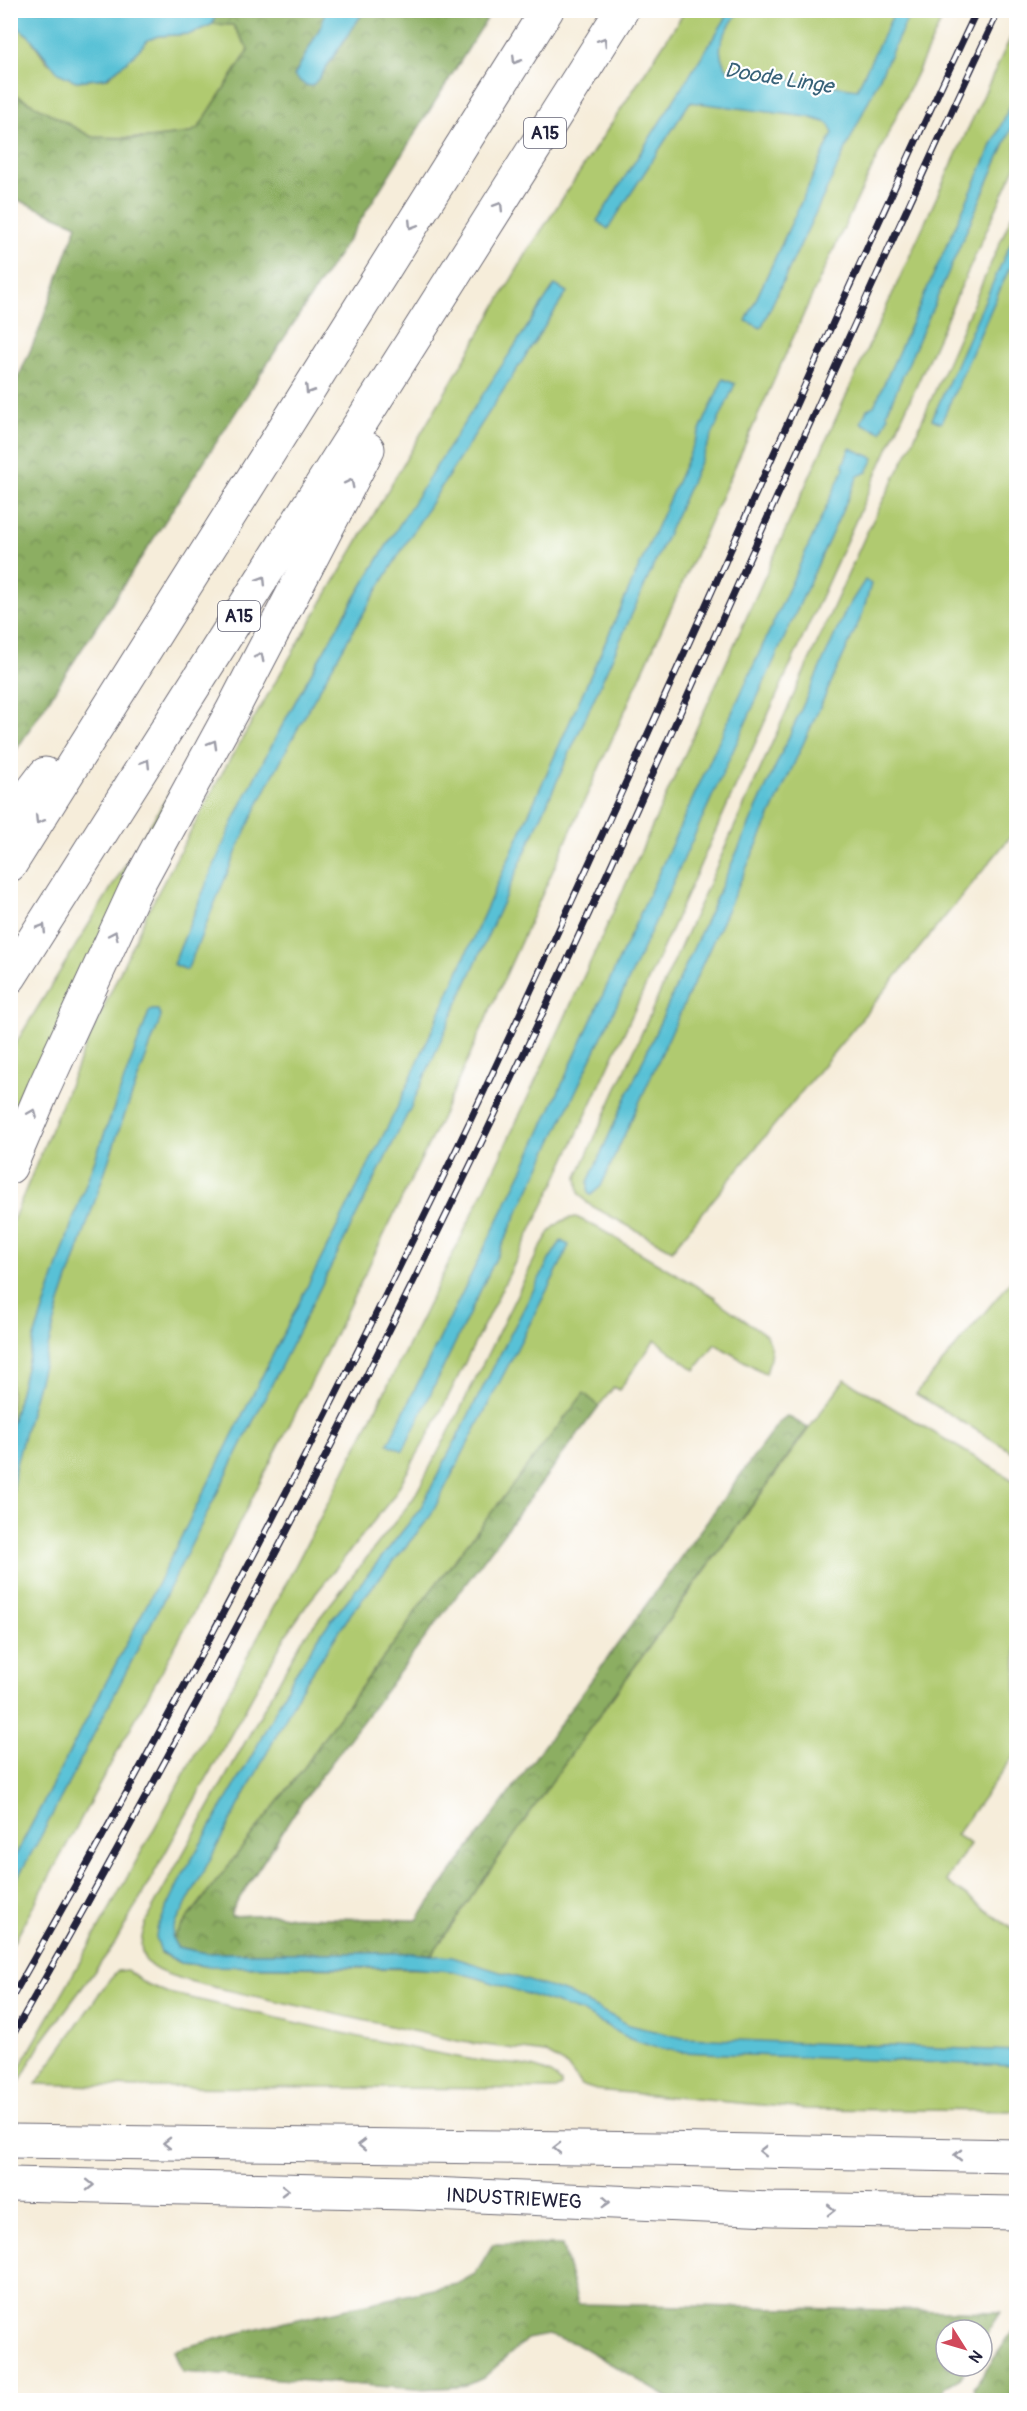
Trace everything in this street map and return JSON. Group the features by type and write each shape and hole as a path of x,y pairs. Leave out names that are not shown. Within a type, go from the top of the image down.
{"main road":[{"path":"10,865 547,10"},
{"name":"A15","path":"10,977 622,10"},
{"name":"A15","path":"10,1167 141,878 233,709 468,255"},
{"path":"10,820 193,575"},
{"path":"10,2141 1017,2156"},
{"name":"INDUSTRIEWEG","path":"21,2184 408,2193 773,2209 1017,2213"}],"green space":[{"path":"10,11 16,11 14,18 20,29 29,36 47,62 76,81 108,78 148,40 158,36 190,34 213,24 233,25 249,50 199,127 190,133 147,138 92,137 18,96 11,96"},
{"path":"213,11 325,11 322,24 294,76 319,78 364,11 492,11 355,229 11,758 11,394 38,333 77,225 11,197 11,95 18,96 92,137 141,139 190,133 199,127 249,50 233,25 213,24 215,16"},
{"path":"685,11 946,11 815,289 440,1121 321,1363 197,1606 11,1947 11,1225 83,1052 148,911 222,773 528,251"},
{"path":"1016,26 1016,165 556,1180 434,1425 393,1497 309,1602 288,1632 114,1945 41,2043 11,2097 11,2083 77,1968 267,1620 447,1266 570,1007 887,305"},
{"path":"1016,206 1016,830 672,1250 588,1204 579,1193 577,1177 867,532 909,450"},
{"path":"180,776 11,1145 11,1051"},
{"path":"576,1217 715,1297 716,1300 766,1335 771,1349 766,1374 715,1344 695,1370 655,1340 619,1390 614,1387 599,1406 584,1394 419,1606 405,1629 331,1727 306,1765 161,1953 181,1963 205,1966 430,1969 432,1954 566,1761 845,1379 1016,1482 1016,1753 956,1835 970,1844 946,1881 1016,1932 1016,2111 806,2109 596,2090 581,2085 567,2066 545,2053 462,2042 200,1984 158,1970 143,1956 141,1945 143,1931 150,1913 302,1640 413,1499 549,1233 562,1221"},
{"path":"1016,1275 1016,1454 916,1394"},
{"path":"584,1393 599,1406 299,1806 237,1902 231,1916 274,1914 292,1917 417,1920 779,1422 787,1416 808,1428 566,1761 432,1954 206,1953 177,1947 172,1939 306,1765 331,1727 405,1629 419,1606"},
{"path":"127,1970 142,1982 168,1993 402,2046 480,2061 535,2068 554,2076 561,2086 555,2089 141,2087 36,2084 106,1984 118,1971"},
{"path":"493,2244 562,2245 578,2304 1001,2312 994,2323 994,2318 934,2318 934,2378 960,2378 946,2386 937,2400 672,2400 577,2344 548,2335 527,2339 483,2378 470,2384 458,2387 418,2389 182,2372 174,2350 262,2327 457,2284 475,2274"},
{"path":"1016,2326 1016,2400 978,2400 974,2388 981,2378 994,2378 994,2358"}],"water":[{"path":"16,10 213,10 215,16 213,24 190,34 158,36 148,40 130,59 106,78 76,81 58,73 29,36 20,29 14,18"},
{"path":"731,10 739,11 725,33 720,48 723,63 729,71 857,89 895,11 911,11 761,328 746,321 833,133 828,123 808,117 690,102 608,229 597,221"},
{"path":"325,11 364,11 319,78 312,86 305,85 294,76 322,24"},
{"path":"1016,92 1016,118 887,412 888,417 881,432 861,423 867,409 874,406"},
{"path":"1016,231 1016,253 941,423 932,419"},
{"path":"555,285 567,292 406,543 293,737 240,844 187,970 173,964 235,817 315,666 392,536"},
{"path":"723,379 735,384 411,1107 169,1589 40,1838 11,1889 11,1864 157,1585 399,1104"},
{"path":"850,448 874,458 867,472 858,476 630,977 403,1451 388,1444 525,1165 844,468 843,465"},
{"path":"865,580 871,584 862,615 601,1186 591,1195 588,1193 588,1182 846,610"},
{"path":"158,1010 161,1017 119,1130 60,1303 15,1468 11,1522 11,1426 33,1341 76,1211 149,1012"},
{"path":"561,1241 569,1245 560,1265 430,1517 352,1612 301,1689 173,1929 172,1938 177,1947 206,1953 410,1953 452,1957 567,1993 629,2025 683,2038 1016,2051 1016,2066 681,2052 654,2047 630,2039 582,2012 452,1971 411,1968 205,1966 181,1963 161,1952 156,1937 157,1929 182,1876 254,1752 291,1680 322,1632 420,1509"}],"railway":[{"path":"10,2001 190,1676 305,1456 415,1235 534,985 977,10"},
{"path":"10,2040 196,1705 429,1250 616,855 869,291 999,10"}],"water label":[{"name":"Doode Linge","path":"779,78"}]}
